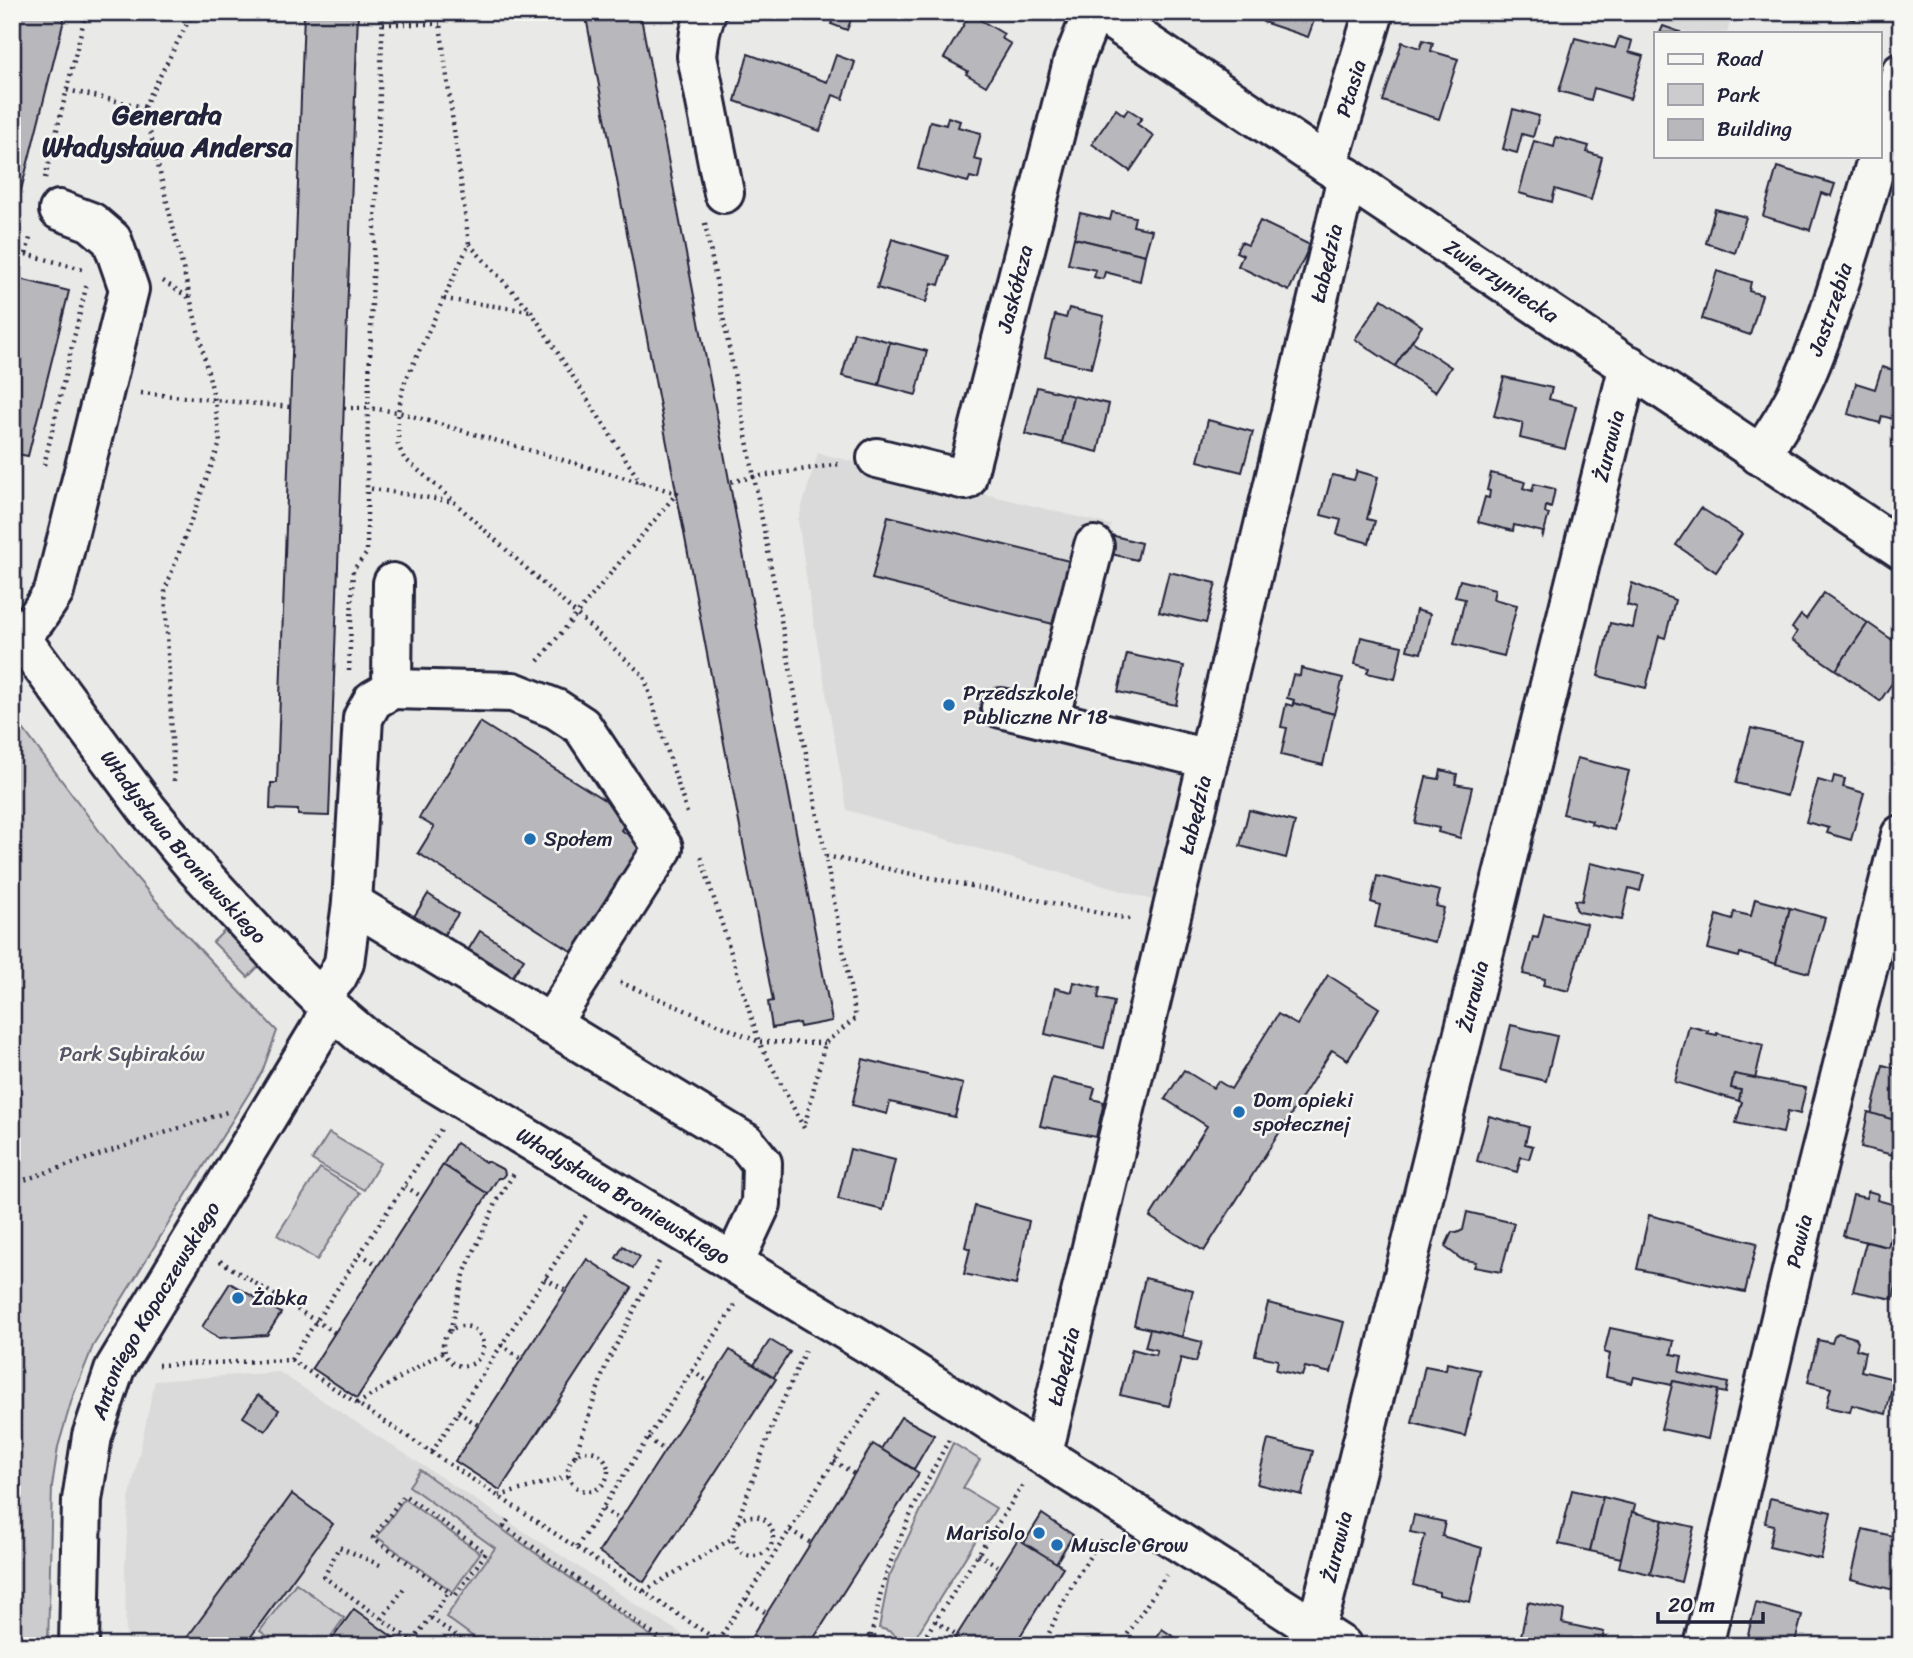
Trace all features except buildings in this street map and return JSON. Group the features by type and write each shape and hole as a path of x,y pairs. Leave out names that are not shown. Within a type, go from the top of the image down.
{"street":[{"path":"706,12 697,56 715,207"},
{"name":"Jaskółcza","path":"877,458 966,480 1073,62 1093,12"},
{"name":"Zwierzyniecka","path":"1100,12 1901,549"},
{"name":"Ptasia","path":"1338,171 1374,12"},
{"path":"1882,142 1901,73"},
{"name":"Jastrzębia","path":"1759,455 1802,387 1822,337 1877,158"},
{"name":"Łabędzia","path":"1034,1467 1169,928 1338,171"},
{"path":"16,631 36,619 54,592 129,289 112,240 91,222 45,206"},
{"name":"Żurawia","path":"1320,1640 1323,1603 1629,365"},
{"path":"1049,720 1094,546"},
{"path":"393,583 391,689 513,692 556,709 582,726 663,848 550,1025"},
{"name":"Władysława Broniewskiego","path":"16,631 173,842 281,960 363,1036 401,1062 734,1262 1034,1467 1196,1554 1320,1640"},
{"name":"Antoniego Kopaczewskiego","path":"79,1646 82,1500 92,1436 115,1368 319,1031 325,1003 344,963 352,903 363,718 373,700 391,689"},
{"path":"1001,708 1208,759"},
{"name":"Pawia","path":"1703,1646 1808,1204 1901,835"},
{"path":"352,903 746,1143 762,1163 761,1204 734,1262"}],"path":[{"path":"26,254 45,206 67,90 86,12"},
{"path":"174,786 165,590 220,443 215,401 144,107 193,12"},
{"path":"367,444 383,12"},
{"path":"440,12 469,244 404,384 398,412 398,445 404,458 454,502"},
{"path":"383,24 440,24"},
{"path":"67,90 144,107"},
{"path":"715,207 754,477 856,1018 825,1043 804,1129 759,1042 825,1043"},
{"path":"469,244 531,311 641,483"},
{"path":"12,254 26,254 83,269 87,275 42,474"},
{"path":"444,299 531,311"},
{"path":"105,387 290,407"},
{"path":"344,408 398,412 677,493 513,692"},
{"path":"729,482 877,458"},
{"path":"826,856 1169,928"},
{"path":"12,1184 223,1113 247,1106 274,1103"},
{"path":"291,1360 442,1128"},
{"path":"450,1331 467,1326 475,1330 482,1340 483,1352 476,1362 465,1366 454,1365 444,1351 445,1338 450,1331 465,1270 497,1201 516,1172"},
{"path":"404,1186 422,1197"},
{"path":"432,1452 586,1214"},
{"path":"360,1254 378,1265"},
{"path":"211,1255 335,1333"},
{"path":"575,1456 585,1451 600,1455 607,1464 607,1477 601,1487 589,1491 579,1489 569,1476 570,1462 575,1456 606,1365 660,1259"},
{"path":"545,1278 566,1291"},
{"path":"577,1547 735,1304"},
{"path":"501,1345 521,1359"},
{"path":"735,1528 740,1521 751,1517 765,1520 773,1530 773,1542 766,1552 755,1556 744,1555 733,1538 735,1528 773,1424 806,1347"},
{"path":"357,1404 444,1351"},
{"path":"480,1357 489,1364"},
{"path":"155,1365 291,1360 726,1646"},
{"path":"692,1371 709,1382"},
{"path":"718,1641 879,1391"},
{"path":"458,1412 478,1425"},
{"path":"871,1636 882,1588 904,1528 952,1434"},
{"path":"648,1439 665,1450"},
{"path":"834,1461 854,1474"},
{"path":"919,1646 1034,1467"},
{"path":"499,1496 569,1476"},
{"path":"604,1481 615,1489"},
{"path":"404,1495 486,1553 455,1596 449,1592 373,1538 404,1495"},
{"path":"602,1509 620,1520"},
{"path":"508,1520 504,1526 670,1646"},
{"path":"790,1530 811,1543"},
{"path":"1044,1646 1081,1569 1106,1533"},
{"path":"644,1591 733,1538"},
{"path":"380,1564 339,1547 324,1577 419,1646"},
{"path":"769,1547 777,1550"},
{"path":"978,1554 1000,1567"},
{"path":"1120,1646 1166,1574"},
{"path":"382,1619 404,1588"},
{"path":"413,1641 449,1592"},
{"path":"746,1599 766,1613"},
{"path":"430,1618 470,1646"},
{"path":"935,1621 957,1635"},
{"path":"856,1646 861,1640 871,1636 886,1639 890,1646"}],"shaded area":[{"path":"1620,12 1733,12 1727,32 1686,32"},
{"name":"Przedszkole Publiczne Nr 18","path":"818,453 1111,525 1064,732 1193,765 1159,902 847,810 798,520"},
{"path":"279,1372 700,1646 126,1646 125,1565 129,1500 155,1381"}],"green space":[{"name":"Park Sybiraków","path":"12,714 118,856 174,922 277,1031 262,1072 93,1346 72,1399 58,1447 52,1486 48,1646 12,1646"},
{"path":"226,929 260,965 248,977 213,942"},
{"path":"329,1133 380,1163 364,1190 312,1160"},
{"path":"320,1168 360,1193 317,1260 277,1235"},
{"path":"953,1443 980,1460 963,1488 996,1508 910,1646 900,1646 892,1633 879,1628 889,1577"},
{"path":"420,1470 665,1646 486,1646 446,1617 495,1548 409,1486"},
{"path":"404,1499 480,1553 453,1592 377,1537"},
{"path":"296,1583 344,1618 324,1646 281,1646 260,1631"}],"place":[{"name":"Przedszkole Publiczne Nr 18","path":"949,705"},
{"name":"Społem","path":"530,839"},
{"name":"Dom opieki społecznej","path":"1239,1112"},
{"name":"Żabka","path":"238,1298"},
{"name":"Marisolo","path":"1039,1533"},
{"name":"Muscle Grow","path":"1057,1545"}],"district":[{"name":"Generała Władysława Andersa","path":"167,130"}]}
